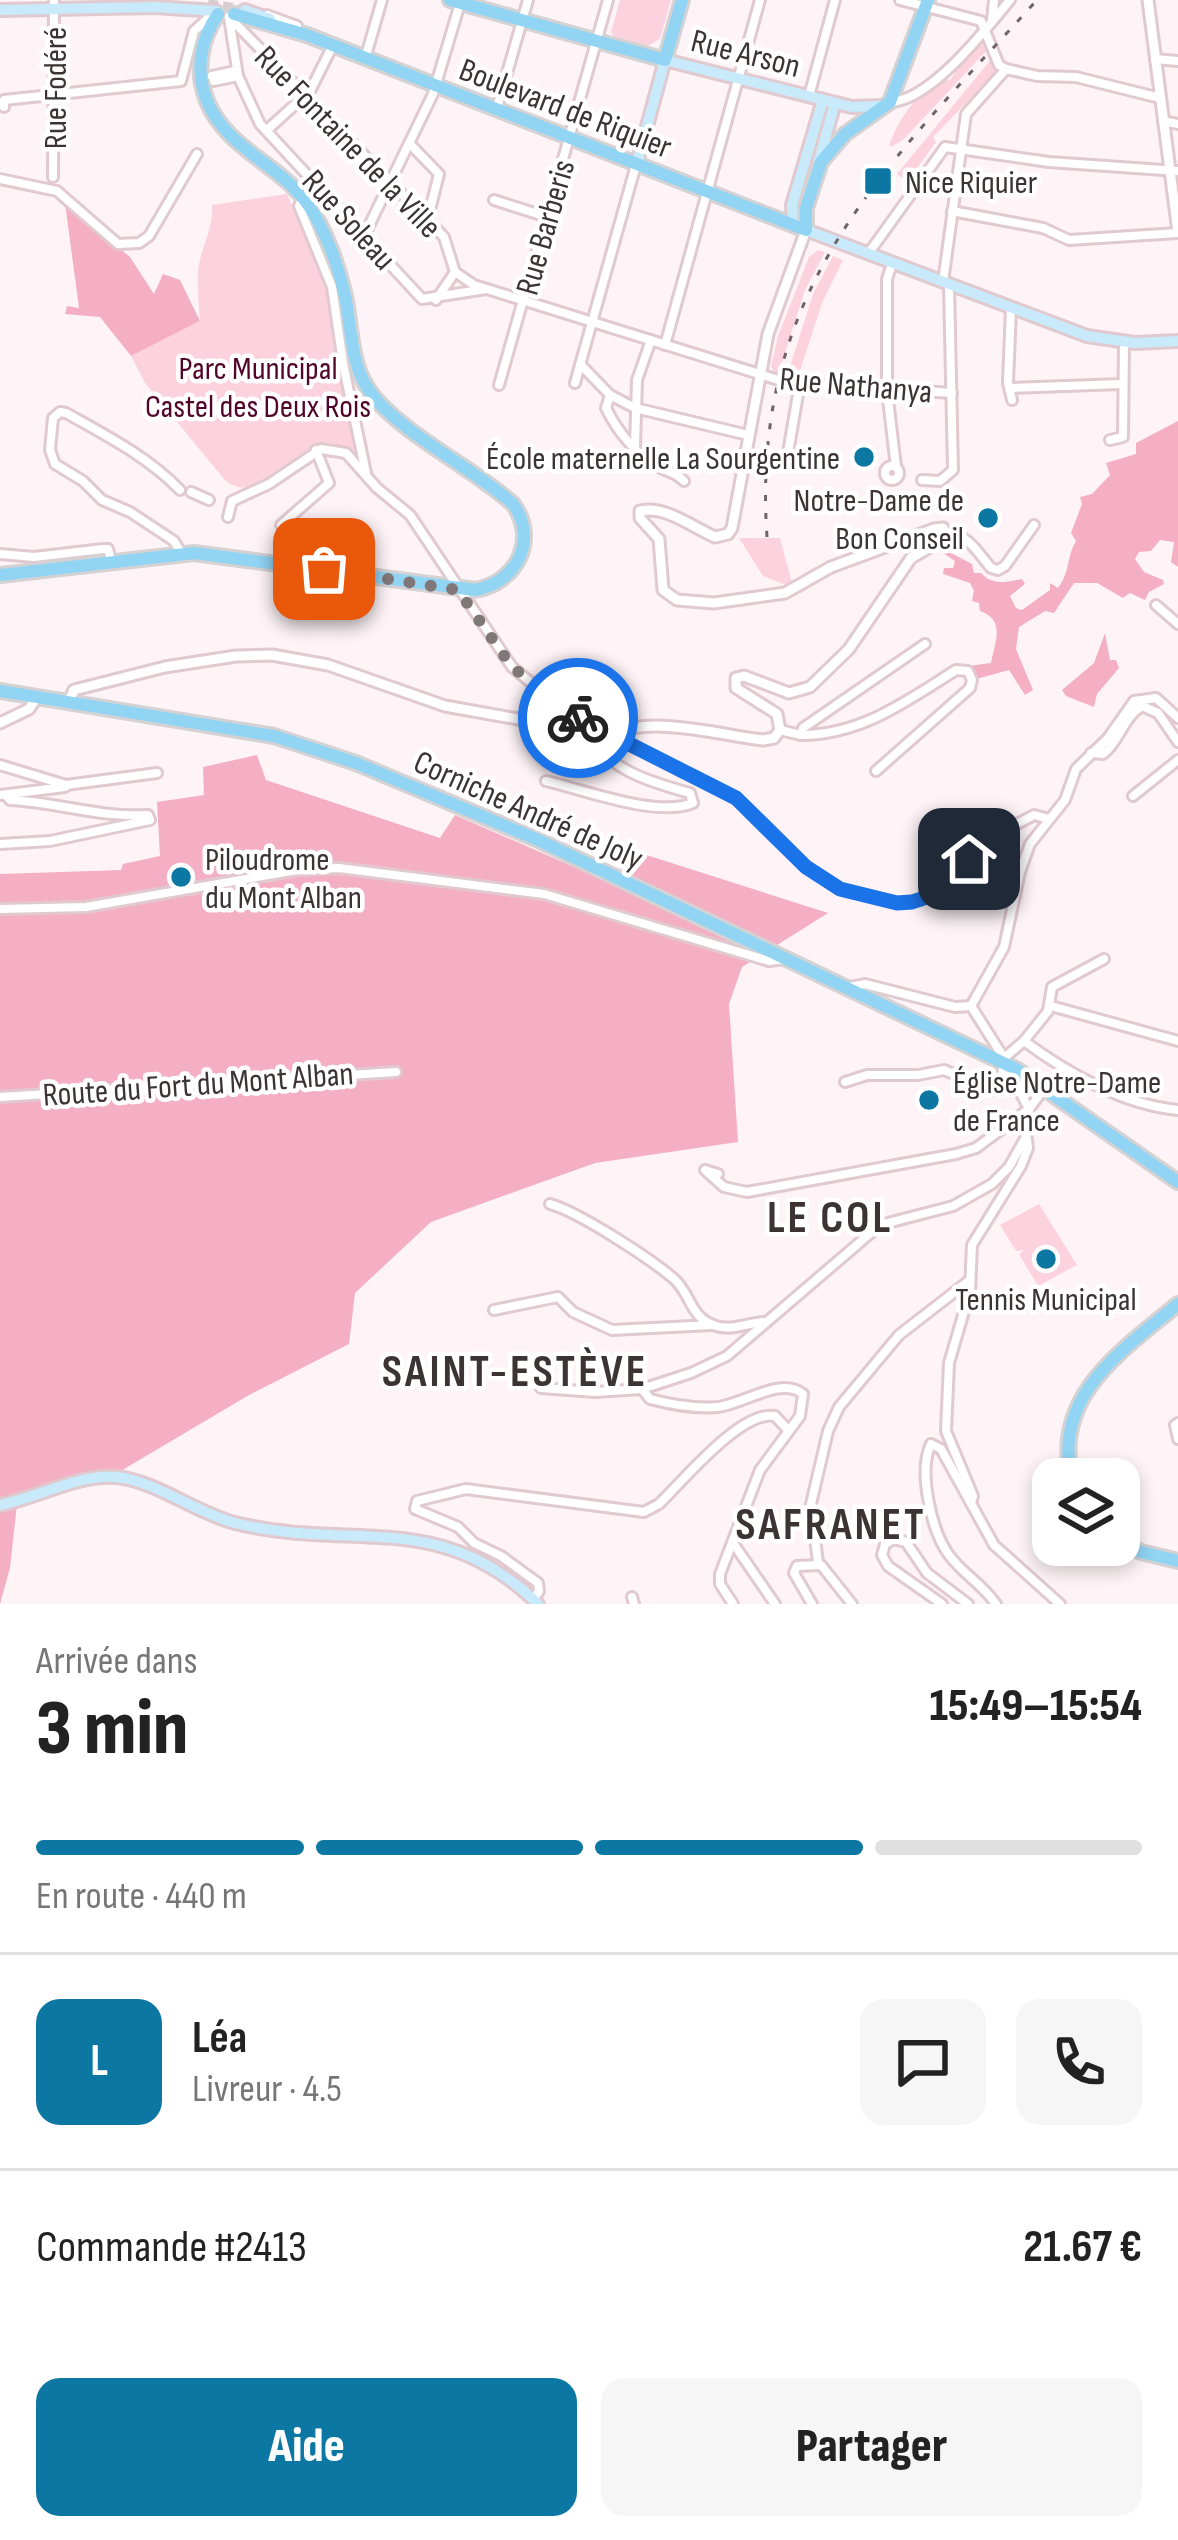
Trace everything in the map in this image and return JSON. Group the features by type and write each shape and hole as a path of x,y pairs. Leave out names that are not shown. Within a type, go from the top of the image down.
{"main road":[{"path":"637,163 682,0"},
{"name":"Rue Arson","path":"457,1 596,43 829,102 866,109 890,102"},
{"path":"820,162 845,134 890,102 926,3"},
{"path":"0,6 227,8"},
{"path":"155,7 227,8"},
{"name":"Boulevard de Riquier","path":"227,8 303,33 799,226"},
{"path":"0,575 181,553 478,590 502,580 520,558 525,535 520,513 371,394 354,358 341,281 317,222 303,198 215,118 201,76 202,30 227,8"},
{"path":"829,102 792,206 799,226 1087,336 1124,342 1178,341"},
{"path":"799,226 820,162 829,102"},
{"path":"806,157 815,155 820,162"},
{"name":"Corniche André de Joly","path":"5,692 274,736 324,749 536,839 848,989 869,992 1004,1062 1178,1182"},
{"path":"1070,1458 1068,1445 1081,1396 1107,1364 1178,1304"},
{"path":"0,1505 92,1479 122,1478 247,1526 446,1546 495,1568 536,1602"},
{"path":"1140,1552 1178,1561"}],"street":[{"path":"365,59 382,0"},
{"path":"497,110 528,0"},
{"name":"Rue Barberis","path":"499,385 608,0"},
{"path":"665,344 760,0"},
{"path":"809,96 835,0"},
{"path":"900,0 926,3 988,25"},
{"path":"994,0 988,25 999,65 1036,76 1076,77 1160,98"},
{"path":"994,0 999,6 1007,3"},
{"path":"952,211 1043,228 1069,241 1178,232 1174,170 1148,0"},
{"path":"364,236 436,86 457,1"},
{"path":"890,102 921,92 1007,3"},
{"path":"0,6 51,5"},
{"name":"Rue Fodéré","path":"51,5 53,177"},
{"path":"213,78 237,74 227,8"},
{"name":"Rue Fontaine de la Ville","path":"227,8 242,33 262,47 305,97 428,219 448,244 455,272"},
{"path":"4,106 4,100 181,82 188,47 202,30 187,9"},
{"path":"267,130 319,79 332,46"},
{"path":"1155,59 1178,61"},
{"path":"922,480 940,481 953,470 946,284 969,107 1006,69"},
{"name":"Rue Soleau","path":"237,74 267,130 422,299 436,300"},
{"path":"1163,121 1178,124"},
{"path":"409,142 439,174 428,219"},
{"path":"868,254 939,149 1174,170"},
{"path":"0,179 57,191 118,244 128,245 149,236 197,154"},
{"path":"575,383 637,163"},
{"path":"303,198 299,206 332,287 366,473"},
{"path":"494,200 547,218"},
{"path":"799,226 804,245 768,334 728,534 715,537 650,508 640,511 640,518 659,539 661,585 668,597 714,603 785,593 831,567 938,528 980,550 991,568 998,570 1034,525"},
{"path":"892,264 887,279 887,391 896,467"},
{"path":"436,300 455,272"},
{"name":"Rue Nathanya","path":"455,272 487,289 760,375 887,391 952,392"},
{"path":"436,300 487,289"},
{"path":"1011,308 1008,376 1012,400"},
{"path":"651,340 637,380 636,452 659,468 676,472 684,482"},
{"path":"1110,440 1124,436 1124,342"},
{"path":"580,364 610,394 638,410 748,435"},
{"path":"786,464 800,383"},
{"path":"1011,388 1122,384"},
{"path":"610,394 609,416 635,446"},
{"path":"181,553 174,541 102,500 55,464 51,458 53,418 66,413 186,491 221,507 269,484 316,451 338,449 410,515 512,667 568,713 599,729"},
{"path":"281,525 329,483 316,451"},
{"path":"780,730 777,714 736,688 736,679 744,676 789,693 816,682 858,638 910,558 945,541 947,533"},
{"path":"0,554 34,557 107,549 111,560"},
{"path":"325,570 318,588 342,607"},
{"path":"471,608 478,590"},
{"path":"1156,605 1178,624"},
{"path":"801,735 803,728 925,644"},
{"path":"68,703 77,688 234,656 272,655 328,664 428,702 614,733 736,798 822,879 840,889 904,903 927,897 1002,832 1034,815 1049,819"},
{"path":"780,730 801,735 832,732 878,719 956,670 968,671 970,688 877,771"},
{"path":"5,692 17,707 14,716"},
{"path":"0,723 29,709 37,697"},
{"path":"1106,746 1127,708 1142,697 1156,698 1178,718"},
{"path":"970,1006 1004,946 1024,857 1067,795 1076,769 1106,746 1142,706 1153,708 1178,742"},
{"path":"546,781 653,806 693,802 690,793 667,787 602,754 596,739 599,729"},
{"path":"614,733 692,729 763,740 780,730"},
{"path":"1132,796 1178,760"},
{"path":"0,765 66,785 157,773"},
{"path":"3,795 61,790 66,785"},
{"path":"0,844 50,841 151,820 148,815 110,815 10,800 3,795"},
{"path":"0,909 86,907 297,870 339,868 439,884 522,890 769,961 786,958"},
{"path":"845,1082 877,1074 923,1075 944,1070 998,1090 1005,1083 1004,1062 1051,1006 1052,987 1104,959"},
{"path":"869,992 970,1006"},
{"path":"970,1006 1029,1109 1028,1148 1021,1166 974,1240 970,1280 950,1363 949,1444 974,1496 971,1503"},
{"path":"1051,1006 1178,1041"},
{"path":"1024,1041 1052,1061 1138,1103 1178,1110"},
{"name":"Route du Fort du Mont Alban","path":"0,1097 396,1072"},
{"path":"718,1174 705,1169 707,1176 724,1187 747,1192 956,1154 976,1148 1029,1109 1044,1088"},
{"path":"541,1388 642,1389 716,1363 873,1230 953,1206 992,1184 1027,1137"},
{"path":"550,1204 577,1213 673,1277 695,1315 729,1329 765,1323"},
{"path":"852,1604 818,1563 811,1504 828,1431 859,1379 883,1351 970,1280"},
{"path":"494,1310 558,1297 572,1312 612,1330 714,1325"},
{"path":"642,1389 650,1399 697,1408 724,1406 791,1387 804,1400 800,1416 760,1470 719,1579 733,1604"},
{"path":"536,1602 538,1583 474,1543 458,1526 416,1509 417,1501 466,1489 644,1512 659,1504 737,1427 759,1415 775,1416 788,1430"},
{"path":"1178,1423 1178,1439"},
{"path":"995,1604 951,1559 941,1540 923,1474 931,1444 939,1445 994,1545 1060,1604"},
{"path":"942,1604 884,1560 882,1549 894,1539 906,1543 927,1573 968,1604"},
{"path":"733,1544 775,1604"},
{"path":"812,1604 794,1573 797,1566 818,1563"}],"green space":[{"path":"620,0 671,0 660,39 648,46 614,37 611,32"},
{"path":"990,47 903,140 891,147 912,104 929,88 951,79 972,49"},
{"path":"993,57 995,73 933,137 936,142 907,182 897,174"},
{"name":"Parc Municipal Castel des Deux Rois","path":"287,194 327,282 337,355 361,455 356,459 340,447 322,445 273,478 235,486 224,479 145,383 131,356 200,321 198,272 212,205"},
{"path":"818,250 825,252 805,290 777,378 771,366 778,336 809,257"},
{"path":"833,256 843,260 822,303 798,377 786,379 813,294"},
{"path":"739,538 780,538 792,583 763,576"},
{"path":"1039,1204 1077,1265 1038,1286 1019,1254 1024,1250 1016,1251 1000,1225"}],"shaded area":[{"path":"65,203 130,257 154,294 163,274 180,280 200,321 131,356 100,317 65,314 67,306 79,308"},
{"path":"1178,421 1178,567 1171,562 1174,542 1160,540 1135,559 1144,572 1164,584 1145,600 1130,593 1123,598 1097,583 1074,583 1054,613 1045,611 1019,627 1016,649 1033,690 1025,695 1009,670 976,679 968,666 991,663 996,626 980,611 979,603 972,601 970,583 943,574 955,561 943,553 972,564 974,573 990,580 1022,579 1025,584 1010,596 1022,610 1050,590 1050,583 1058,588 1062,582 1076,541 1071,533 1082,504 1080,497 1092,494 1110,475 1106,463 1136,454 1136,443"},
{"path":"1105,633 1110,660 1116,660 1119,668 1097,694 1094,707 1062,690 1094,663"},
{"path":"257,755 266,780 440,838 455,815 611,883 634,851 828,913 742,967 729,1004 738,1142 595,1163 431,1222 355,1293 349,1344 249,1395 119,1472 88,1475 18,1495 10,1568 0,1604 0,874 121,870 123,864 160,856 157,802 204,795 203,767"}],"tunnel":[{"path":"208,4 245,10"}],"railway":[{"path":"767,537 767,449 780,372 805,302 838,238 880,179 1037,0"}],"way so far":[{"path":"324,569 458,590 512,667 578,718"}],"place":[{"name":"Nice Riquier","path":"878,181"},
{"name":"École maternelle La Sourgentine","path":"864,457"},
{"name":"Notre-Dame de Bon Conseil","path":"988,518"},
{"name":"Piloudrome du Mont Alban","path":"181,877"},
{"name":"Église Notre-Dame de France","path":"929,1100"},
{"name":"Tennis Municipal","path":"1046,1259"}],"district":[{"name":"LE COL","path":"830,1216"},
{"name":"SAINT-ESTÈVE","path":"515,1370"},
{"name":"SAFRANET","path":"831,1523"}],"route":[{"path":"578,718 736,798 806,867 840,889 897,903 912,902 927,897 969,859"}]}
